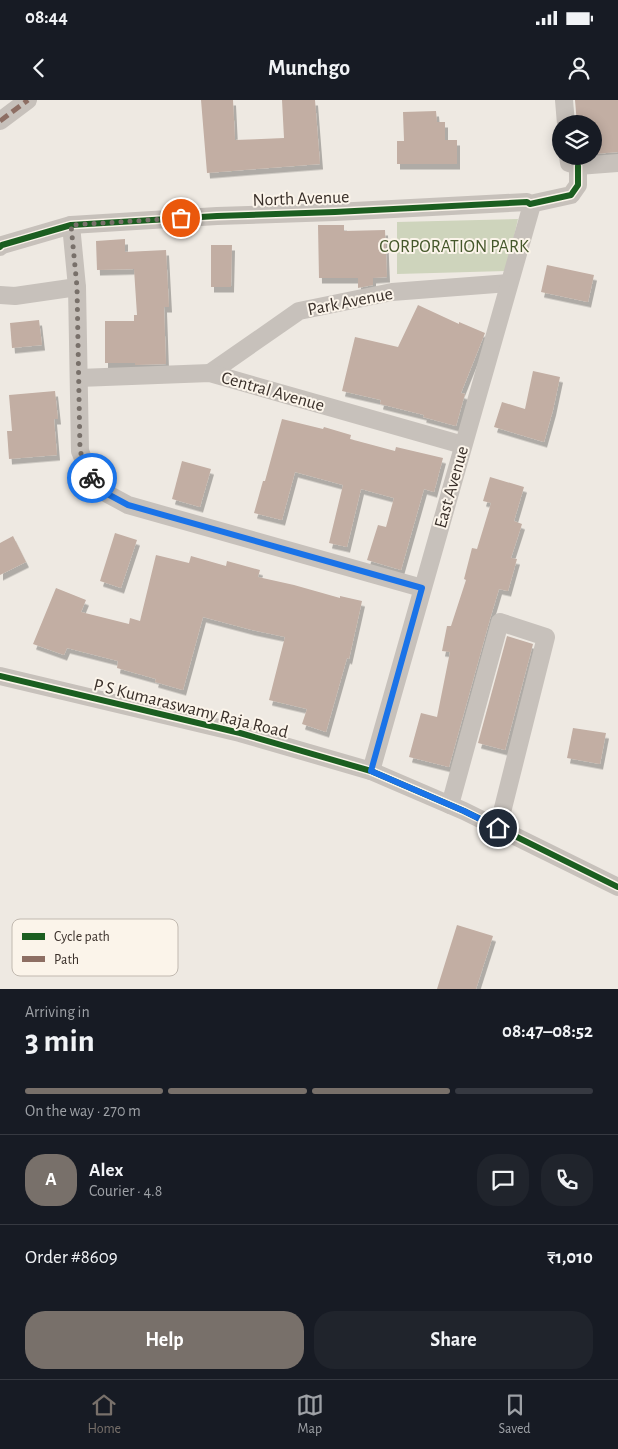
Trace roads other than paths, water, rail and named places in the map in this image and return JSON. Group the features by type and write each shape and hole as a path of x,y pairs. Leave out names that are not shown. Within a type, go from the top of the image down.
{"street":[{"path":"0,121 16,107 28,100"},
{"path":"564,100 565,115"},
{"path":"602,162 618,163"},
{"name":"North Avenue","path":"0,247 71,225 217,216 527,202 530,204 571,195 578,185 574,165"},
{"name":"East Avenue","path":"371,771 531,208 530,204"},
{"path":"71,225 77,287 80,451 89,473 102,491 128,505 422,588"},
{"name":"Park Avenue","path":"210,373 299,311 392,292 509,284"},
{"path":"0,295 15,296 77,287"},
{"name":"Central Avenue","path":"79,378 210,373 463,445"},
{"path":"450,805 500,622 546,637 498,828"},
{"name":"P S Kumaraswamy Raja Road","path":"0,676 240,734 371,771 450,805 618,886"}],"park label":[{"name":"CORPORATION PARK","path":"454,246"}]}
